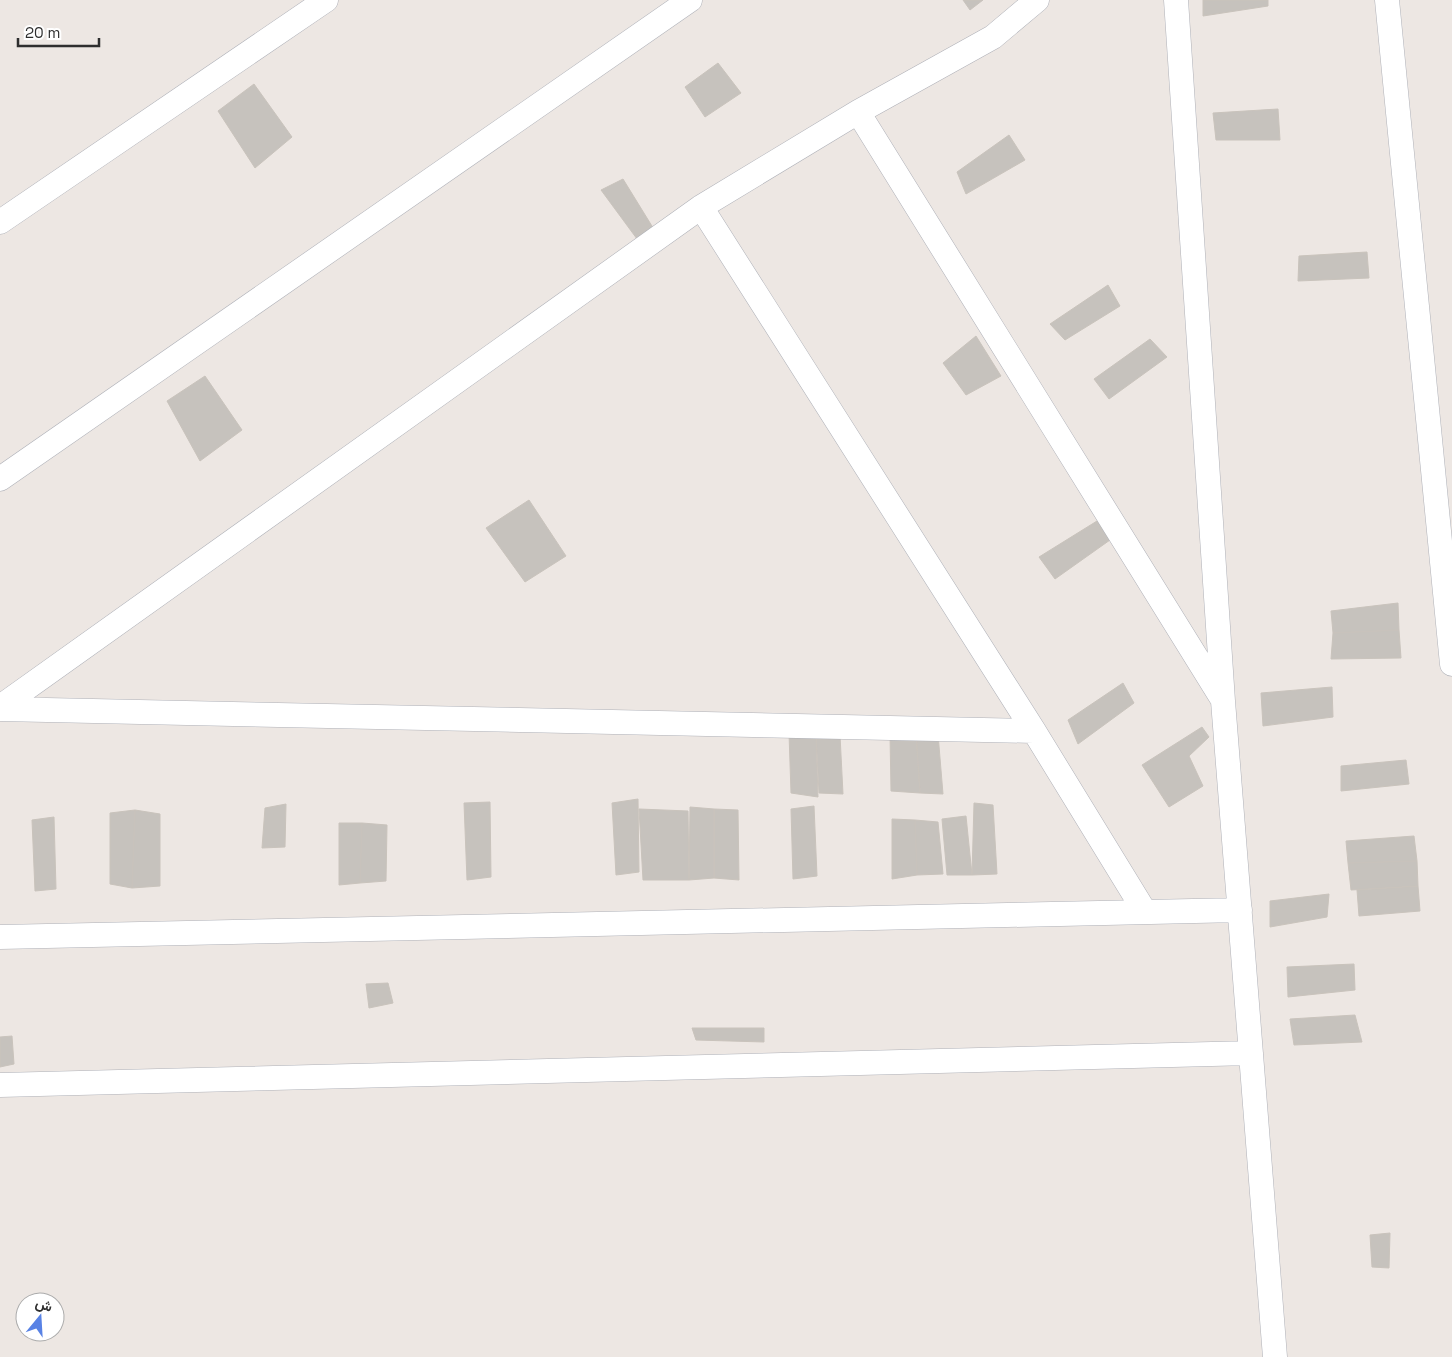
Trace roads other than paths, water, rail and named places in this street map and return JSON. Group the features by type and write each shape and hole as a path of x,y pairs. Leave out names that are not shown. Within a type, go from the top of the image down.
{"street":[{"path":"0,222 326,0"},
{"path":"0,479 690,0"},
{"path":"0,708 702,208 858,112 993,37 1037,0"},
{"path":"1176,0 1223,701 1274,1357"},
{"path":"1387,0 1452,664"},
{"path":"858,112 1223,701"},
{"path":"702,208 1034,731 1145,912"},
{"path":"0,708 1034,731"},
{"path":"0,937 1240,910"},
{"path":"0,1085 1251,1053"}]}
